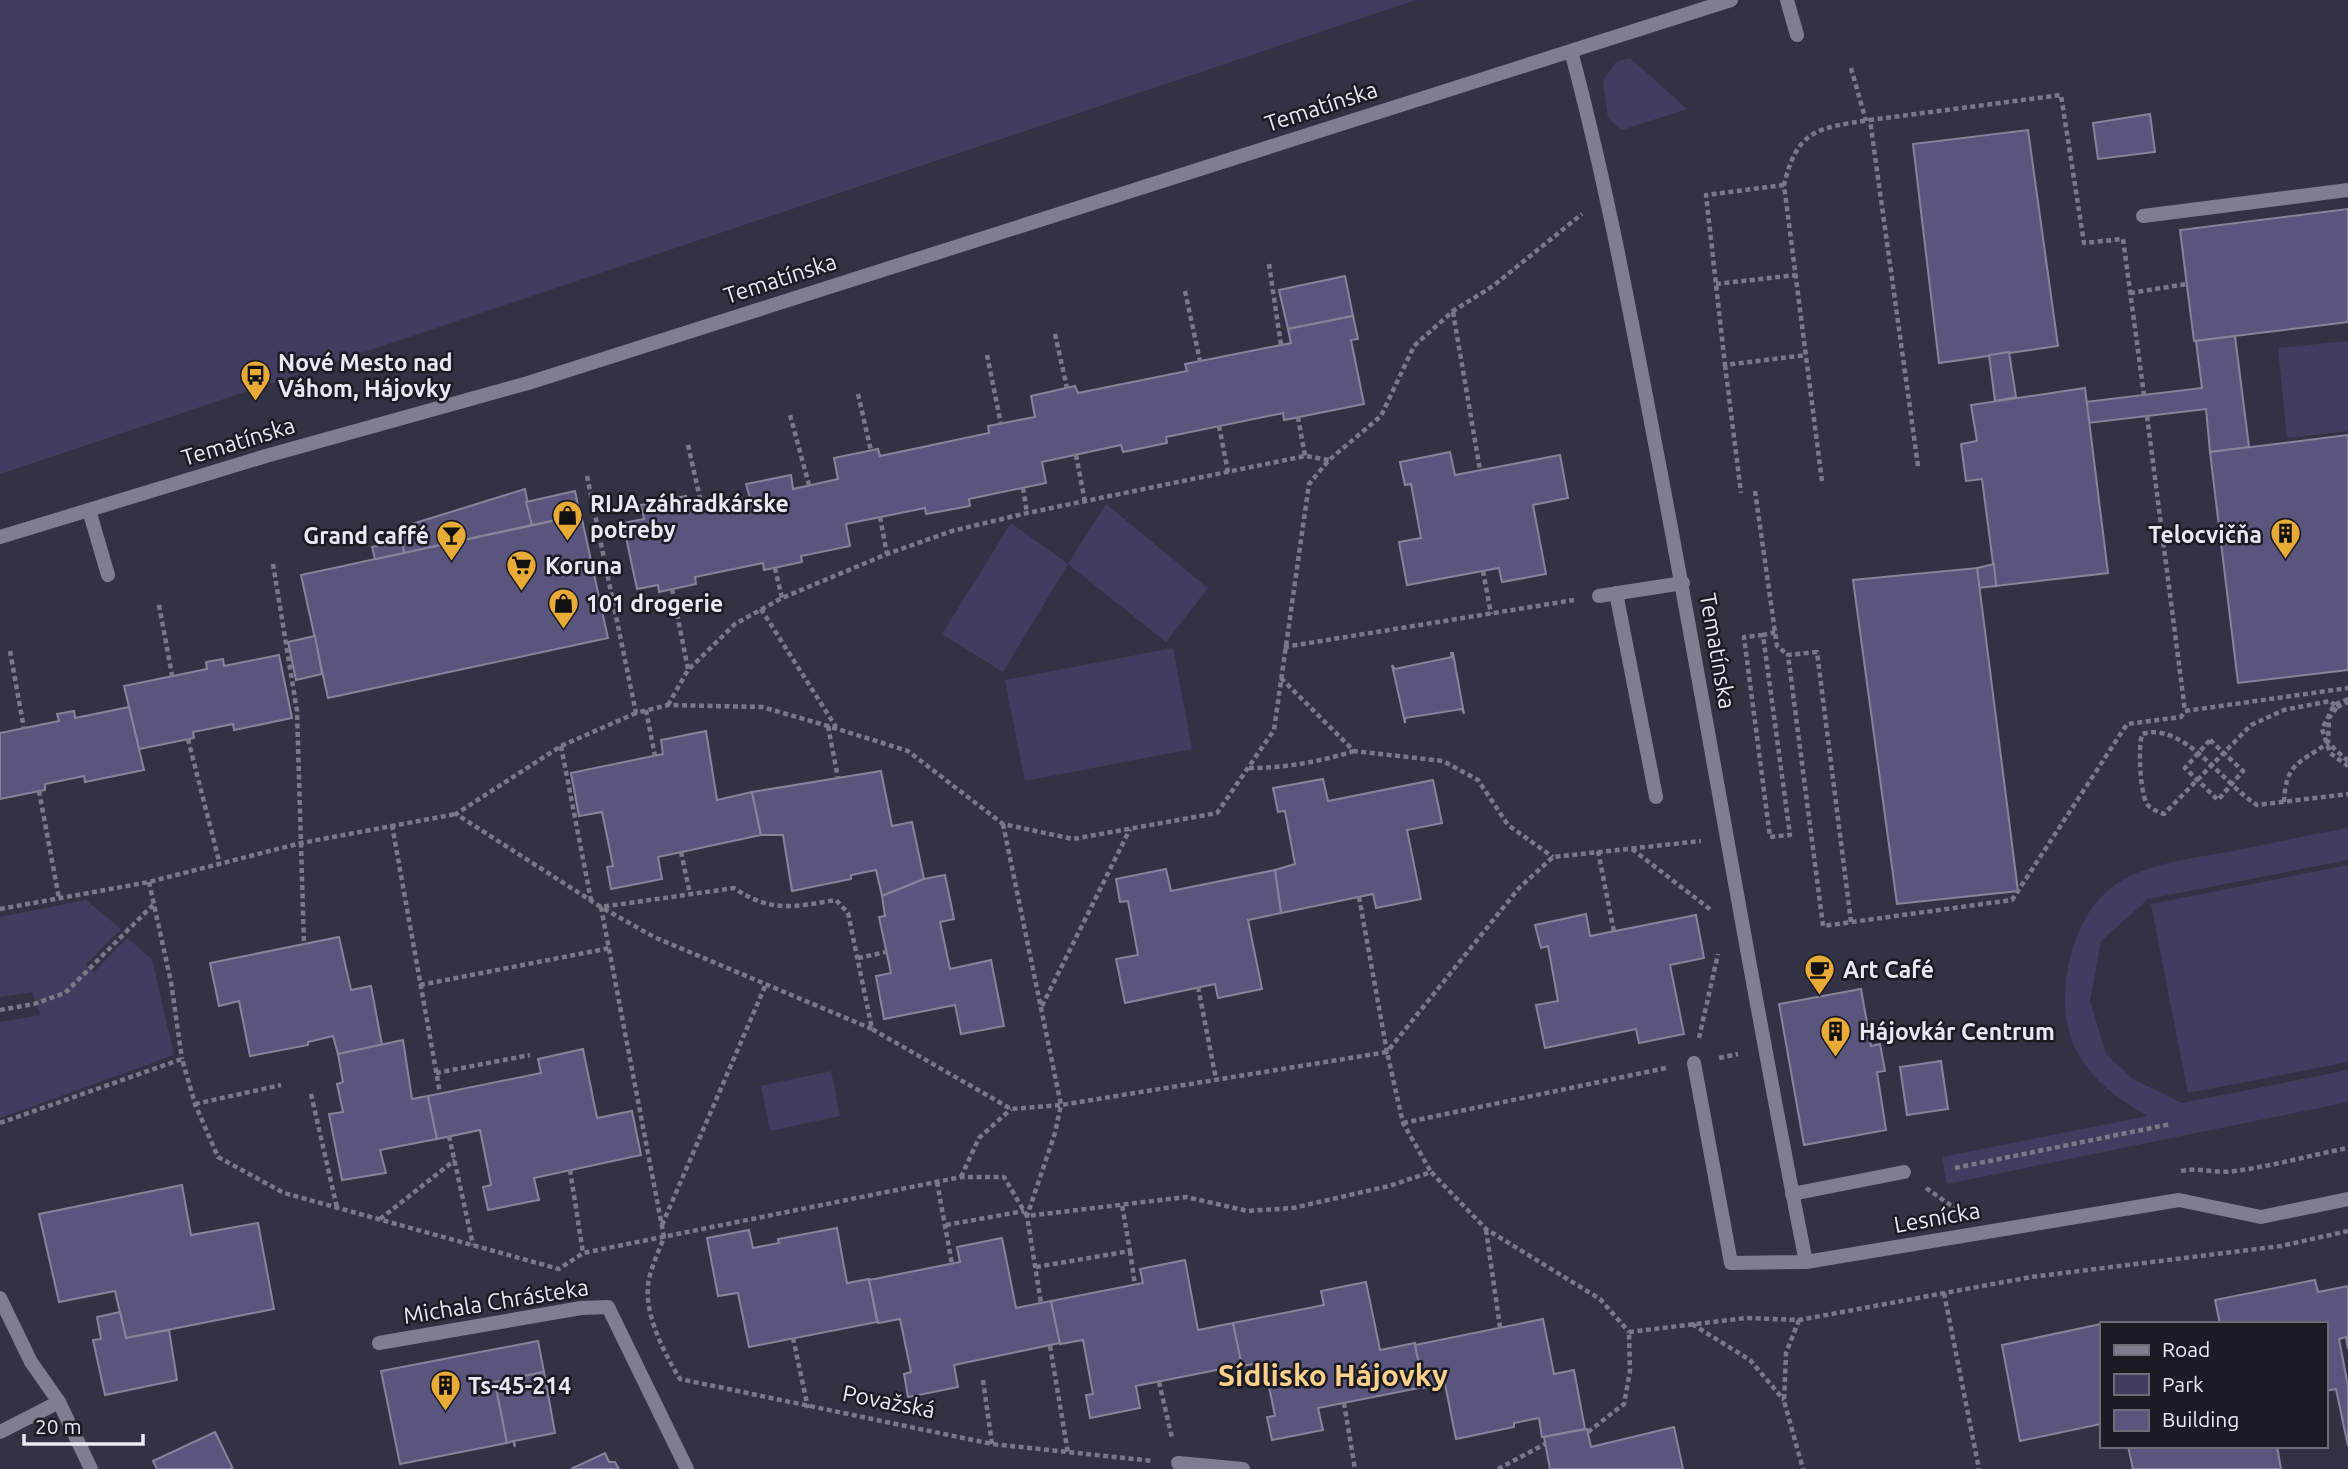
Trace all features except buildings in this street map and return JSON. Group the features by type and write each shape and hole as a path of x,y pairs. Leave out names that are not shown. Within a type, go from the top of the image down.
{"street":[{"name":"Tematínska","path":"0,537 266,456 527,383 1731,0"},
{"path":"1787,0 1797,35"},
{"name":"Tematínska","path":"1571,51 1607,193 1683,583 1764,1049 1806,1262"},
{"path":"2143,216 2348,190"},
{"path":"89,510 108,575"},
{"path":"1599,596 1683,583"},
{"path":"1616,593 1657,797"},
{"name":"Lesnícka","path":"1694,1063 1731,1263 1806,1262 2179,1200 2261,1217 2348,1199"},
{"path":"1793,1194 1904,1172"},
{"path":"0,1298 31,1362 60,1402 91,1469"},
{"name":"Michala Chrásteka","path":"379,1343 581,1308 608,1307 687,1469"},
{"path":"0,1432 60,1402"},
{"path":"1178,1464 1243,1469"}],"path":[{"path":"1851,68 1868,120 1918,466"},
{"path":"1822,481 1784,185 1791,155 1808,135 1832,127 2062,95 2084,243 2123,239 2144,395"},
{"path":"1741,493 1706,195 1784,185"},
{"path":"0,909 149,882 300,843 456,814 561,746 636,713 668,705 762,707 908,751 1003,824 1073,839 1217,813 1274,730 1309,484 1329,460 1381,416 1415,346 1453,311 1493,286 1607,193"},
{"path":"1269,264 1281,345"},
{"path":"1716,284 1796,275"},
{"path":"2130,293 2187,284"},
{"path":"1185,292 1200,361"},
{"path":"1453,311 1480,470"},
{"path":"1055,334 1067,388"},
{"path":"987,355 1001,424"},
{"path":"1726,365 1806,355"},
{"path":"858,394 871,451"},
{"path":"790,415 809,485"},
{"path":"1755,491 1777,646 1788,655 1823,926 2012,900 2127,724 2182,717 2185,711 2147,416"},
{"path":"1298,417 1305,456"},
{"path":"1219,426 1228,472"},
{"path":"688,445 702,507"},
{"path":"1076,455 1085,502"},
{"path":"668,705 688,670 735,624 782,598 887,554 952,531 1027,513 1305,456 1329,460"},
{"path":"587,476 636,713"},
{"path":"1023,488 1027,513"},
{"path":"880,517 887,554"},
{"path":"273,564 297,711 304,945"},
{"path":"775,568 782,598"},
{"path":"1483,571 1491,614"},
{"path":"671,589 688,670"},
{"path":"1284,647 1599,596"},
{"path":"159,604 172,675"},
{"path":"761,609 837,729"},
{"path":"1763,635 1790,835 1770,837 1744,638 1775,632"},
{"path":"10,651 24,729"},
{"path":"1788,655 1817,652 1851,922"},
{"path":"1280,678 1354,751"},
{"path":"2185,711 2348,688"},
{"path":"2335,706 2330,701 2313,703 2284,710 2251,725 2211,766 2197,781 2164,814 2153,810 2146,802 2139,746 2143,734 2155,730 2179,737 2211,766 2231,786 2257,806 2348,794"},
{"path":"2348,701 2335,706 2322,729 2330,753 2348,766"},
{"path":"646,710 655,756"},
{"path":"828,726 838,778"},
{"path":"188,739 219,862"},
{"path":"2210,740 2225,752 2243,771 2218,800 2185,768 2210,740"},
{"path":"2327,744 2348,761"},
{"path":"2284,802 2286,777 2297,764 2327,744"},
{"path":"561,746 591,900"},
{"path":"1248,768 1280,768 1327,760 1354,751 1443,761 1478,780 1508,824 1553,857"},
{"path":"39,791 59,898"},
{"path":"456,814 601,907 654,937 872,1029 1011,1109 1061,1105 1387,1052 1519,888 1553,857 1729,838"},
{"path":"1003,824 1061,1105 1025,1213"},
{"path":"392,825 440,1093"},
{"path":"1041,1006 1130,829"},
{"path":"1632,848 1718,916"},
{"path":"1598,851 1614,932"},
{"path":"681,852 690,894"},
{"path":"149,882 171,982 182,1059 195,1104 218,1157 284,1193 559,1269 583,1253 961,1177 1004,1177 1025,1213 1041,1303"},
{"path":"601,907 734,888 751,900 783,909 836,900 848,913 872,1029"},
{"path":"1359,897 1387,1052 1403,1123 1431,1172 1486,1229 1600,1299 1629,1332 1630,1371 1624,1404 1588,1432"},
{"path":"0,1010 34,1004 65,993 153,905"},
{"path":"601,907 664,1237"},
{"path":"420,985 610,948"},
{"path":"858,958 886,952"},
{"path":"662,1226 766,984"},
{"path":"1198,987 1216,1079"},
{"path":"1403,1123 1764,1049"},
{"path":"436,1073 530,1055"},
{"path":"0,1123 182,1059"},
{"path":"195,1104 281,1085"},
{"path":"311,1094 337,1208"},
{"path":"961,1177 979,1138 1011,1109"},
{"path":"1955,1168 2171,1124"},
{"path":"449,1136 473,1245"},
{"path":"2170,1173 2196,1168 2214,1173 2235,1171 2348,1148"},
{"path":"380,1219 455,1160"},
{"path":"570,1170 583,1253"},
{"path":"946,1226 1025,1213 1186,1197 1248,1211 1293,1209 1389,1186 1431,1172"},
{"path":"1904,1172 1958,1211"},
{"path":"937,1182 951,1264"},
{"path":"1122,1205 1135,1285"},
{"path":"1486,1229 1500,1328"},
{"path":"1629,1332 1746,1318 1799,1320 2032,1277 2281,1246 2348,1231"},
{"name":"Považská","path":"664,1237 648,1281 650,1310 666,1356 680,1380 992,1444 1178,1464"},
{"path":"1036,1267 1130,1251"},
{"path":"1944,1293 1979,1469"},
{"path":"1799,1320 1786,1353 1784,1401 1803,1469"},
{"path":"1692,1324 1750,1360 1784,1401"},
{"path":"793,1338 808,1408"},
{"path":"1050,1346 1069,1453"},
{"path":"983,1380 992,1444"},
{"path":"1159,1382 1178,1464"},
{"path":"1344,1403 1355,1469"},
{"path":"1499,1469 1545,1444"}],"green space":[{"path":"0,0 1416,0 0,474"},
{"path":"1630,58 1687,109 1622,130 1608,118 1603,81 1616,62"},
{"path":"2348,341 2348,431 2287,438 2278,348"},
{"path":"1106,504 1208,588 1166,642 1068,564"},
{"path":"1011,523 1068,564 1003,672 942,634"},
{"path":"1173,648 1192,749 1025,781 1005,680"},
{"path":"2348,828 2348,860 2148,899 2101,941 2090,1001 2106,1054 2133,1079 2182,1103 2348,1070 2348,1102 1947,1184 1942,1157 2148,1116 2115,1094 2088,1069 2078,1054 2066,1018 2066,982 2076,938 2090,910 2111,888 2138,873 2167,863"},
{"path":"2348,865 2348,1062 2188,1093 2151,904"},
{"path":"86,900 121,929 86,964 94,972 127,938 152,959 174,1055 0,1118 0,1022 41,1015 32,992 0,997 0,917"},
{"path":"831,1071 840,1116 770,1131 761,1086"}],"place":[{"name":"Nové Mesto nad Váhom, Hájovky","path":"255,402"},
{"name":"RIJA záhradkárske potreby","path":"567,543"},
{"name":"Telocvičňa","path":"2285,561"},
{"name":"Grand caffé","path":"452,562"},
{"name":"Koruna","path":"522,592"},
{"name":"101 drogerie","path":"563,630"},
{"name":"Art Café","path":"1820,996"},
{"name":"Hájovkár Centrum","path":"1836,1058"},
{"name":"Ts-45-214","path":"445,1412"}],"district":[{"name":"Sídlisko Hájovky","path":"1333,1375"}]}
